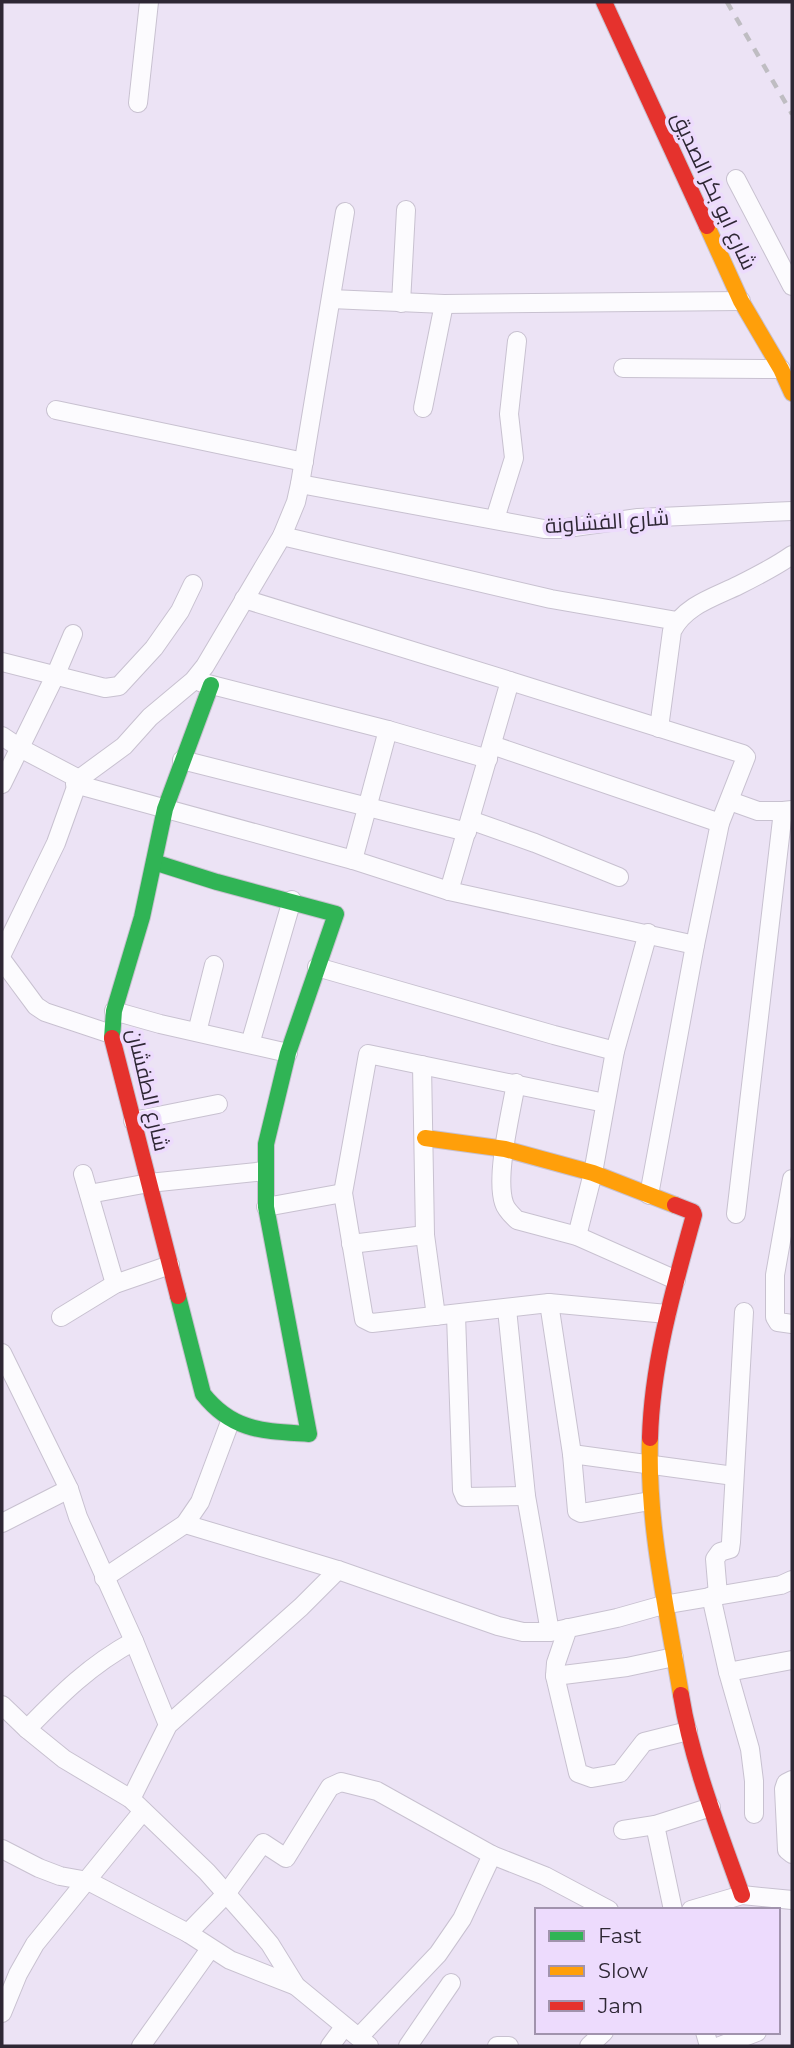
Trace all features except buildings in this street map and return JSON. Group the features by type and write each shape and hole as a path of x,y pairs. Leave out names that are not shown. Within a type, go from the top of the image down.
{"street":[{"path":"138,103 149,2"},
{"name":"شارع ابو بكر الصديق","path":"604,2 741,301 792,393"},
{"path":"736,179 792,286"},
{"path":"401,303 406,210"},
{"path":"2,954 56,843 77,781 116,753 150,717 202,683 205,666 282,536 296,502 300,484 345,212"},
{"path":"331,299 444,304 741,301"},
{"path":"422,408 444,304"},
{"path":"495,519 514,458 509,414 517,341"},
{"path":"623,368 781,369"},
{"path":"56,410 304,462"},
{"name":"شارع الفشاونة","path":"300,484 544,529 638,518 792,510"},
{"path":"282,536 551,599 677,621"},
{"path":"659,728 672,631 677,621 692,608 755,577 792,555"},
{"path":"2,662 105,688 119,686 154,648 180,611 193,584"},
{"path":"244,599 743,754 747,761 720,823 649,1195"},
{"path":"2,784 73,634"},
{"path":"449,891 510,681"},
{"path":"202,683 388,730 490,752 720,823"},
{"name":"شارع الطفشان","path":"202,683 165,809 142,917 114,1011 111,1034 203,1394 210,1405 230,1422"},
{"path":"353,860 388,730"},
{"path":"2,736 77,781 165,809 353,860 449,891 695,945"},
{"path":"181,760 535,843 619,877"},
{"path":"730,801 758,811 788,810 736,1214"},
{"path":"104,1578 184,1524 200,1502 230,1422 248,1428 309,1434 266,1206 266,1144 288,1053 336,914 154,862"},
{"path":"250,1044 292,900"},
{"path":"577,1236 593,1173 615,1051 648,933"},
{"path":"2,960 36,1006 45,1013 111,1034"},
{"path":"197,1032 214,965"},
{"path":"317,967 615,1051"},
{"path":"114,1011 288,1053"},
{"path":"605,1103 372,1054 366,1056 343,1193 364,1319 372,1323 549,1303 667,1314"},
{"path":"422,1065 425,1235 436,1316"},
{"path":"516,1083 505,1149 502,1192 504,1205 511,1214 517,1220 577,1236 676,1280"},
{"path":"133,1121 218,1104"},
{"path":"425,1138 505,1149 593,1173 688,1208 694,1215 667,1314 654,1387 650,1427 650,1501 663,1605 688,1731 742,1895"},
{"path":"89,1194 149,1183 265,1171"},
{"path":"83,1174 115,1284"},
{"path":"792,1179 775,1275 775,1317 778,1322 792,1324"},
{"path":"266,1206 343,1193"},
{"path":"351,1244 425,1235"},
{"path":"61,1317 115,1284 170,1265"},
{"path":"549,1303 572,1454 577,1511 581,1513 650,1501"},
{"path":"508,1309 526,1496 550,1632"},
{"path":"744,1312 730,1549 720,1552 715,1559 715,1595 728,1672 750,1749 754,1814"},
{"path":"456,1315 462,1490 465,1497 526,1496"},
{"path":"2,1353 69,1489 167,1725"},
{"path":"572,1454 734,1476"},
{"path":"2,1523 69,1489"},
{"path":"184,1524 338,1570 498,1626 523,1632 550,1632 663,1605 782,1586 792,1580"},
{"path":"2,2013 18,1974 35,1944 50,1922 88,1881 137,1805 167,1725 301,1607 338,1570"},
{"path":"568,1628 556,1663 555,1676 578,1773 592,1778 620,1773 644,1742 688,1731"},
{"path":"27,1729 73,1682 134,1641"},
{"path":"555,1676 627,1667 674,1657"},
{"path":"728,1672 792,1660"},
{"path":"2,1705 64,1759 137,1805 226,1894 270,1944 296,1986"},
{"path":"792,1780 786,1783 784,1788 787,1850 792,1854"},
{"path":"188,1933 226,1894 263,1843 286,1858 330,1787 341,1782 377,1791 492,1855 545,1876 605,1908"},
{"path":"623,1830 655,1825 711,1807"},
{"path":"655,1825 673,1908"},
{"path":"2,1849 60,1876 88,1881 188,1933 210,1949 296,1986 357,2037"},
{"path":"330,2046 357,2037 438,1954 462,1919 492,1855"},
{"path":"700,1908 742,1895 792,1900"},
{"path":"141,2046 210,1949"},
{"path":"408,2046 451,1983"},
{"path":"589,2046 602,2034"},
{"path":"720,2046 752,2034"},
{"path":"497,2046 509,2046"}],"railway":[{"path":"727,2 792,114"}],"traffic: fast":[{"path":"112,1038 114,1011 142,917 165,809 211,685"},
{"path":"154,862 336,914 288,1053 266,1144 266,1207 309,1434 251,1427 238,1423 214,1407 203,1394 178,1296"}],"traffic: slow":[{"path":"707,226 741,301 792,393"},
{"path":"425,1138 505,1149 593,1173 675,1205"},
{"path":"650,1438 655,1535 681,1695"}],"traffic: jam":[{"path":"604,2 707,226"},
{"path":"112,1038 178,1296"},
{"path":"650,1438 660,1353 694,1215 693,1212 675,1205"},
{"path":"681,1695 699,1771 742,1895"}]}
